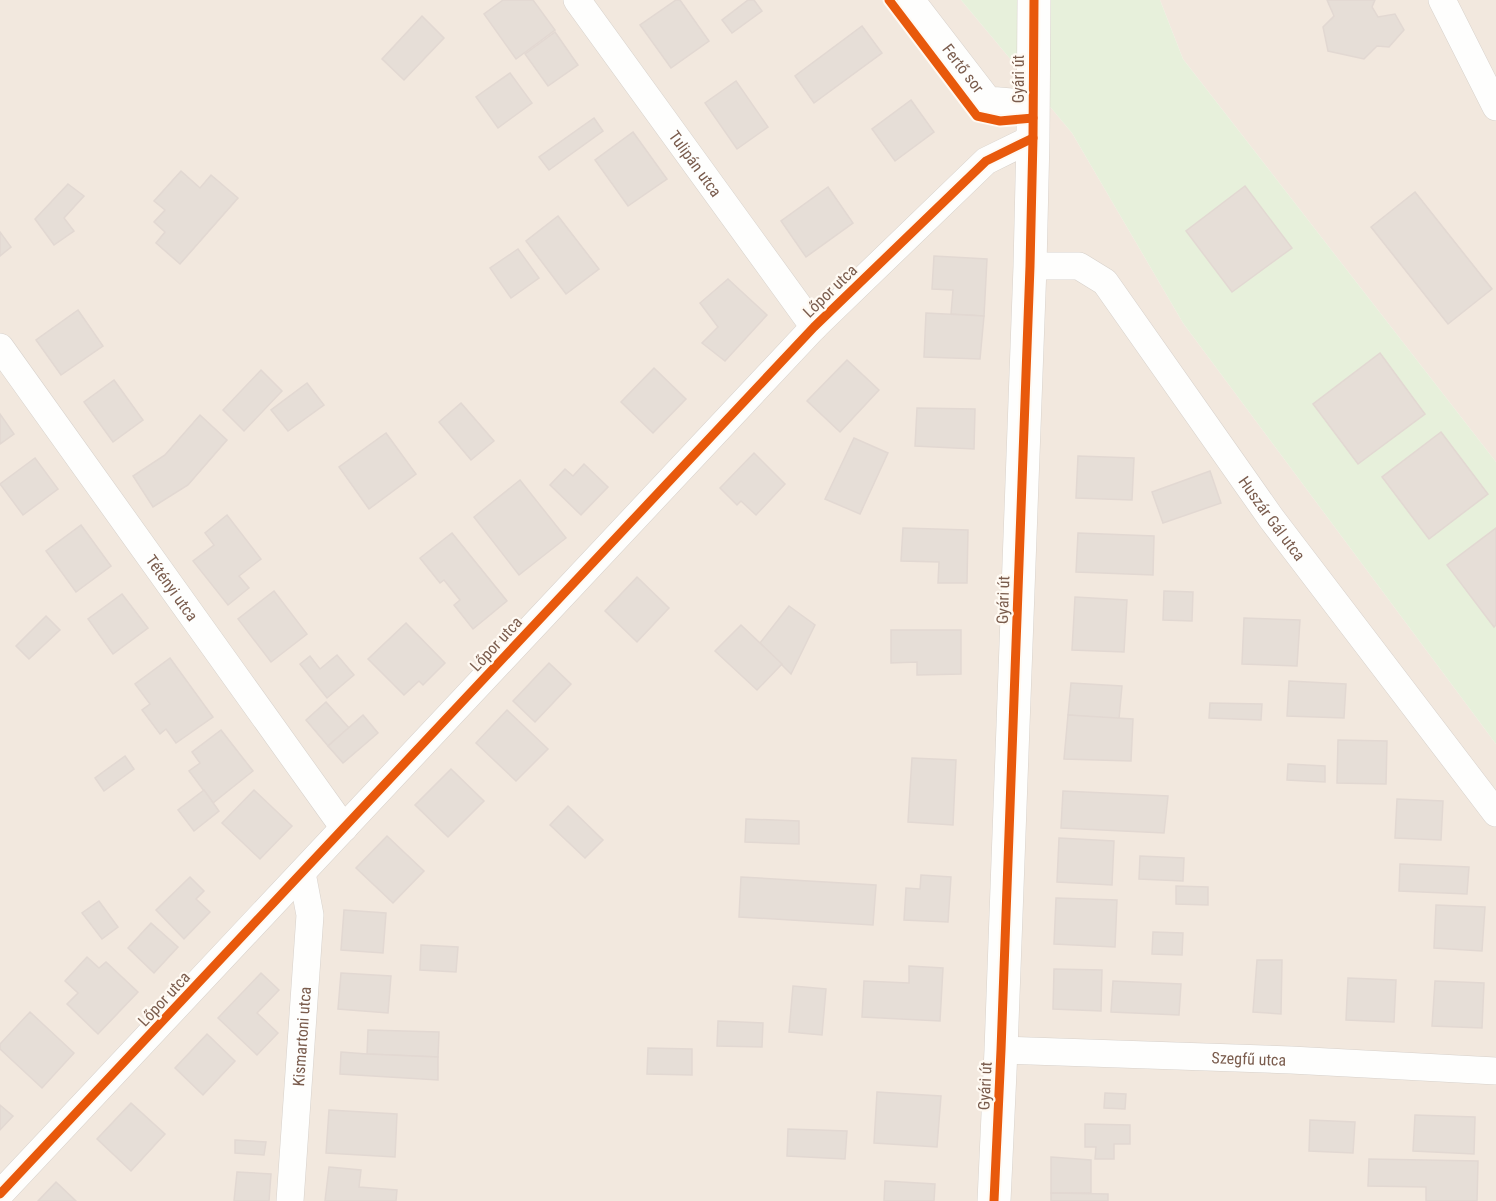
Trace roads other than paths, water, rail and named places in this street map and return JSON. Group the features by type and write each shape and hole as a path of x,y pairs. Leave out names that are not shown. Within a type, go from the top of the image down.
{"street":[{"name":"Tulipán utca","path":"578,0 814,327"},
{"name":"Fertő sor","path":"911,0 988,100 1033,104"},
{"name":"Gyári út","path":"994,1201 1030,266 1034,0"},
{"path":"1442,0 1496,106"},
{"name":"Lőpor utca","path":"0,1194 814,327 986,161 1033,138"},
{"name":"Huszár Gál utca","path":"1030,266 1079,266 1105,282 1271,518 1496,813"},
{"name":"Tétényi utca","path":"0,347 344,828"},
{"name":"Kismartoni utca","path":"290,1201 310,915 302,873"},
{"name":"Szegfű utca","path":"1001,1050 1292,1060 1496,1071"}]}
